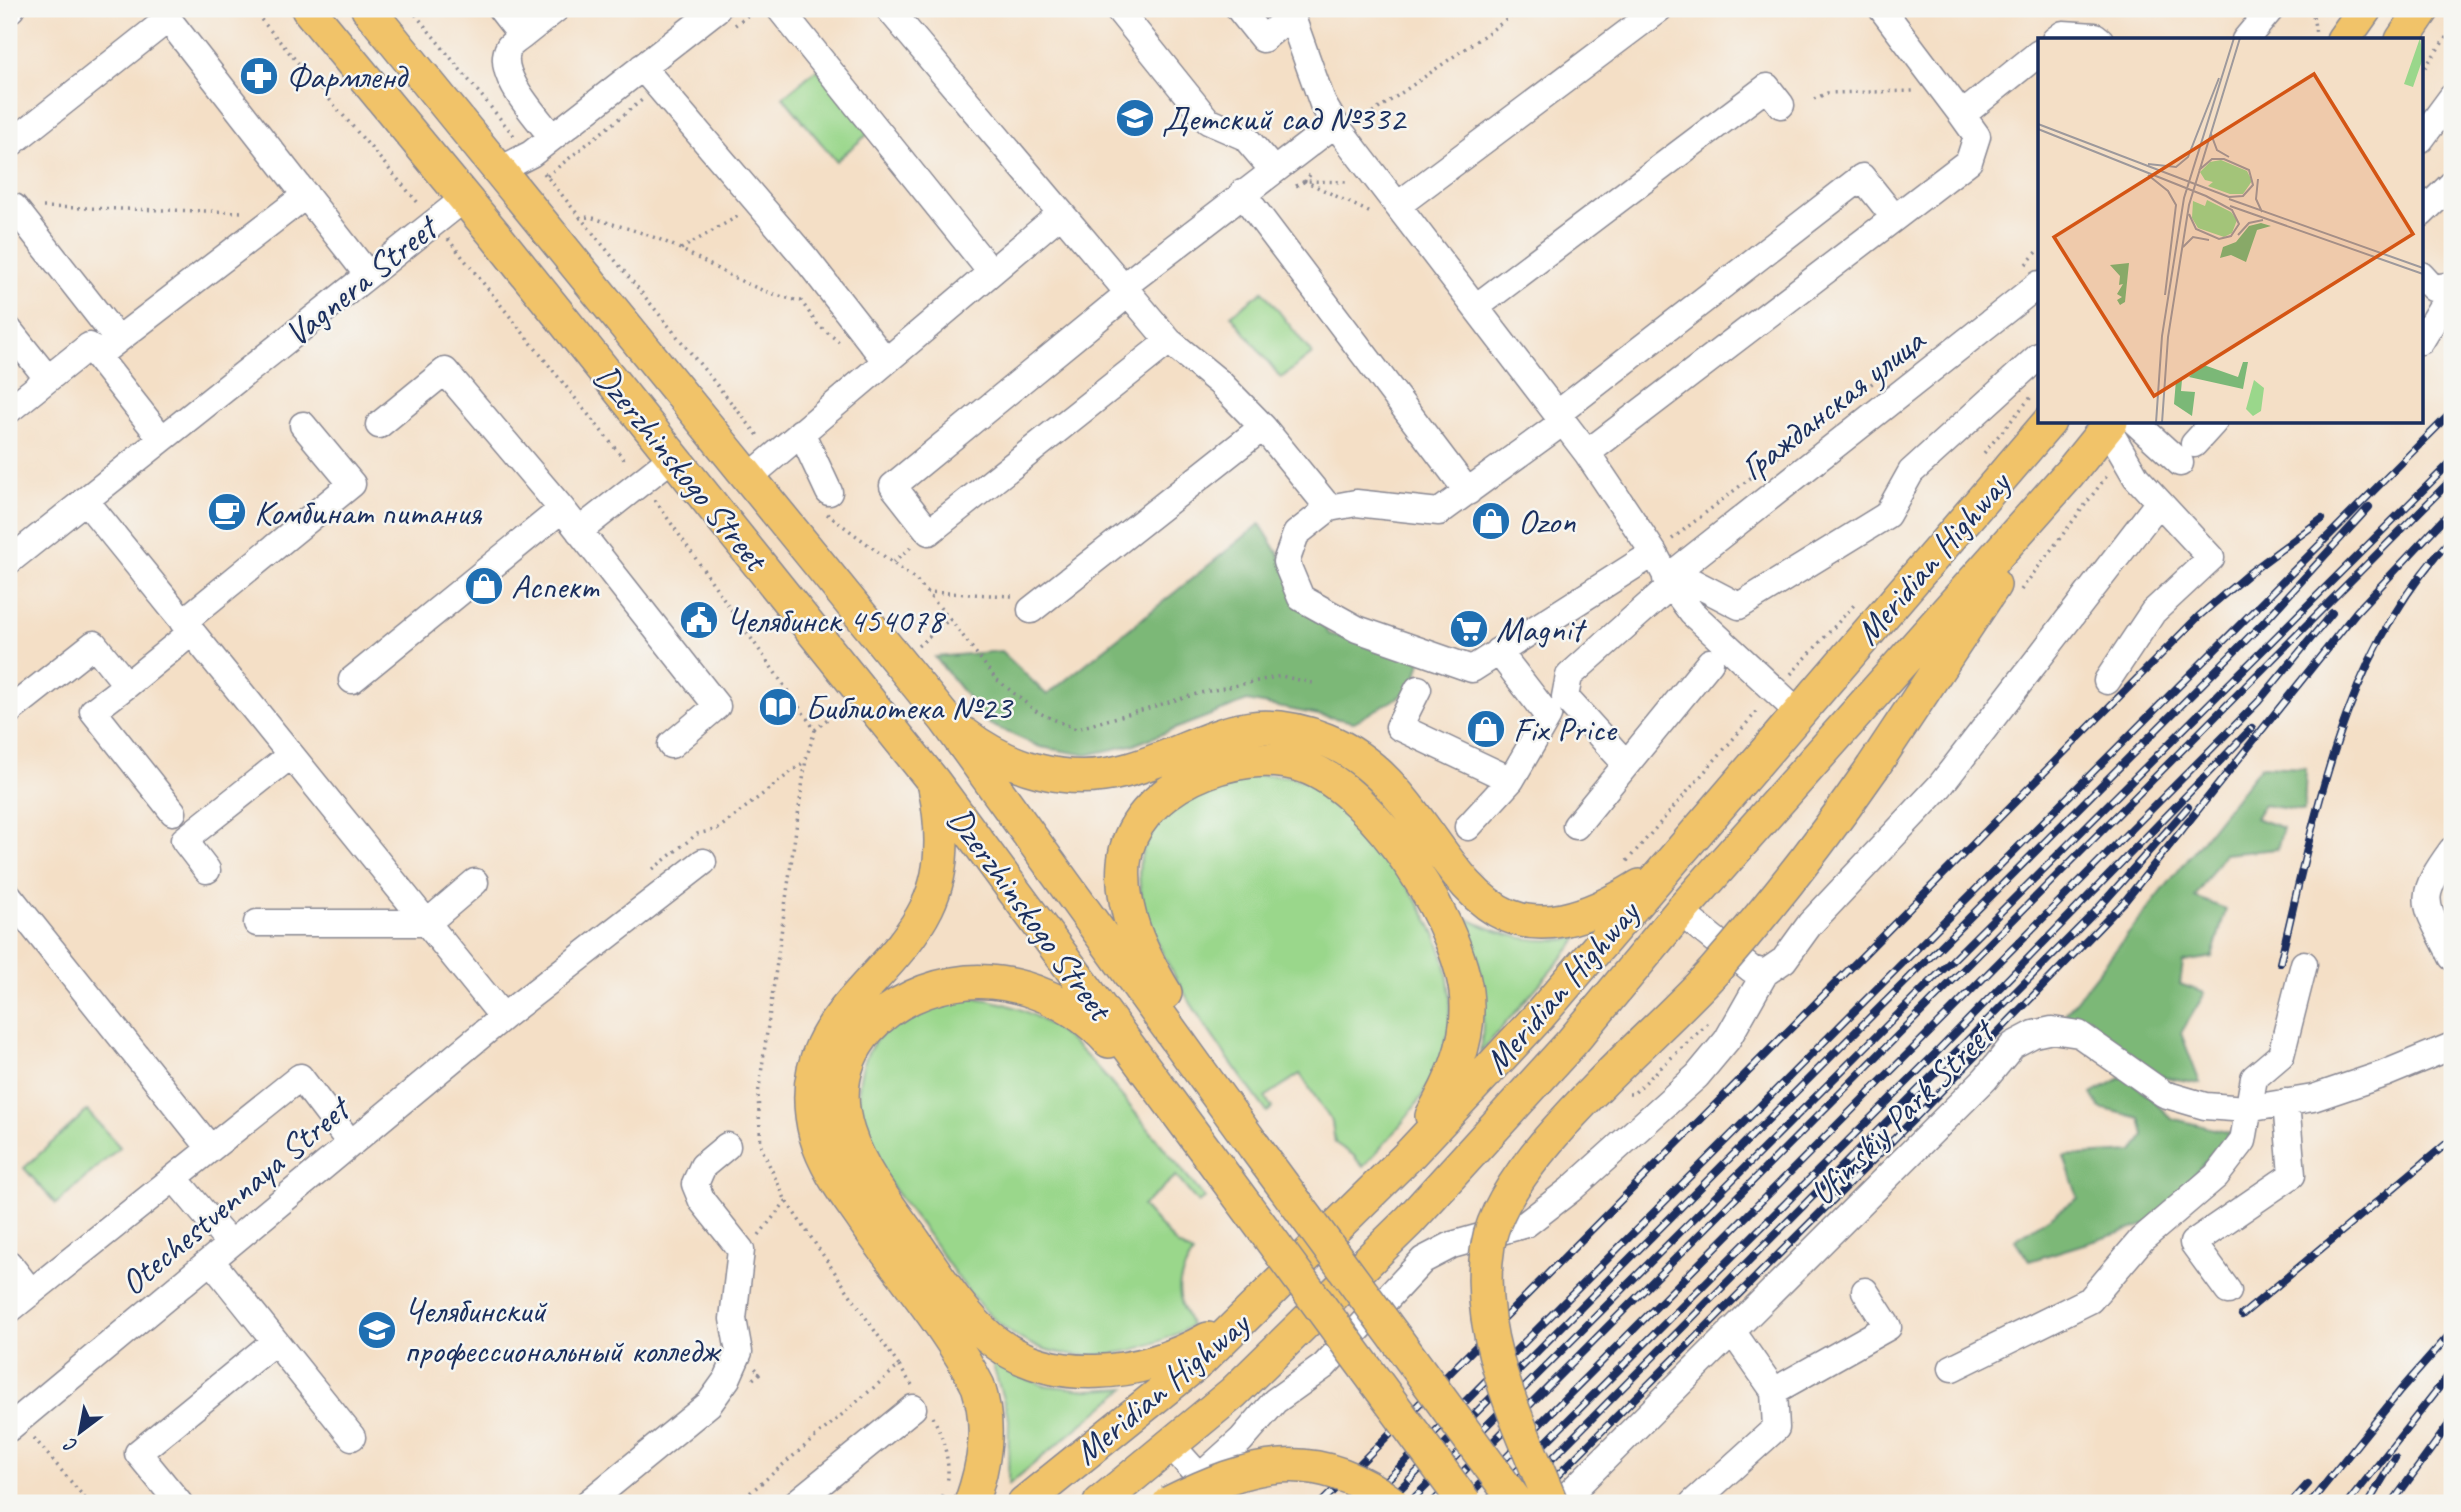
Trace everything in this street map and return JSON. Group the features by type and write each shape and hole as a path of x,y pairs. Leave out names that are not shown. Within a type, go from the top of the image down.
{"main road":[{"name":"Dzerzhinskogo Street","path":"309,9 465,198 933,781 1219,1169"},
{"name":"Dzerzhinskogo Street","path":"368,9 747,479 946,720 1254,1146"},
{"path":"2330,38 2365,9"},
{"path":"2403,38 2423,9"},
{"name":"Vagnera Street","path":"465,198 500,170"},
{"name":"Meridian Highway","path":"1024,1503 1200,1360 1412,1153 1539,1016 1662,872 1787,703 2047,424"},
{"name":"Meridian Highway","path":"1100,1503 1172,1446 1318,1313 1409,1221 1572,1042 1680,912 2116,424"},
{"path":"1551,1503 1507,1388 1487,1314 1486,1254 1497,1213 1514,1184 1553,1136 1742,938 1822,838 1873,767 2069,474"},
{"path":"946,720 1002,759 1042,773 1073,776 1124,771 1236,729 1281,728 1304,732 1349,751 1370,767 1388,784 1474,893 1503,914 1527,922 1562,921 1592,913 1662,872"},
{"path":"1412,1153 1449,1085 1463,1044 1468,1008 1466,985 1452,936 1421,883 1367,810 1325,775 1304,766 1279,760 1254,759 1229,763 1183,784 1148,813 1130,840 1124,861 1124,886 1136,937 1153,973 1254,1146 1517,1503"},
{"path":"933,781 941,831 939,862 930,901 915,926 835,1022 817,1061 810,1095 817,1139 838,1183 978,1386 984,1410 985,1456 971,1503"},
{"path":"1249,1314 1202,1342 1155,1363 1130,1367 1080,1371 1055,1368 1007,1349 989,1337 972,1319 869,1176 857,1153 845,1119 844,1082 847,1069 868,1029 884,1013 911,995 925,989 971,982 1016,987 1071,1009 1103,1035 1219,1169 1465,1503"},
{"path":"1169,1503 1237,1476 1283,1466 1306,1465 1331,1469 1392,1503"}],"street":[{"path":"501,9 522,36"},
{"path":"552,137 505,65 509,47 556,9"},
{"name":"Vagnera Street","path":"500,170 531,154 717,9"},
{"path":"780,9 991,272"},
{"path":"889,9 1059,215 1127,289 1168,341 1220,383 1262,427 1329,508"},
{"path":"1118,9 1208,121 1245,137 1273,170"},
{"path":"1239,9 1263,39 1291,12 1323,104 1339,130 1380,182 1388,211 1476,307 1587,453 1654,553 1669,582 1719,641 1787,703"},
{"path":"1388,211 1659,9"},
{"path":"1587,453 1969,161 1977,136 1882,9"},
{"path":"2247,38 2271,9"},
{"path":"9,145 167,14 368,275"},
{"path":"2058,38 2063,34 2097,38"},
{"path":"1955,106 2038,54"},
{"path":"642,67 758,202 880,365"},
{"path":"1476,307 1767,87 1781,105"},
{"path":"2422,138 2452,97"},
{"path":"1168,341 929,532 893,486 1127,289 1248,201 1273,170 1339,130"},
{"path":"1654,553 1472,669 1357,629 1301,598 1286,562 1296,534 1329,508 1356,503 1438,512 1468,492 1862,177 1894,217"},
{"path":"2422,213 2452,184"},
{"path":"9,410 89,346 107,348 306,195"},
{"name":"Vagnera Street","path":"9,561 465,198"},
{"path":"1248,201 1468,492"},
{"path":"11,206 107,348 162,439"},
{"path":"747,479 1059,215"},
{"name":"Гражданская улица","path":"1626,764 1565,697 1569,676 1669,582 2031,275"},
{"path":"2422,276 2433,288 2452,287"},
{"path":"2422,339 2452,287"},
{"path":"9,330 48,379"},
{"path":"1669,582 1689,580 1739,606 1887,515 1912,472 2038,357"},
{"path":"379,425 445,371 562,509 717,706 671,745"},
{"path":"2107,681 2153,612 2211,558 2136,477 2117,424"},
{"path":"2119,424 2187,453 2212,424"},
{"path":"173,812 93,711 127,685 187,627 352,484 303,425"},
{"path":"1039,604 1262,427"},
{"path":"802,432 824,500"},
{"path":"579,530 673,457"},
{"path":"85,500 503,1017"},
{"path":"1200,1477 1241,1440 1275,1401 1324,1366 1423,1260 1452,1245 1526,1224 1570,1190 1697,1076 1727,1040 1765,973 1784,961 1810,924 1940,786 2159,502"},
{"path":"352,680 562,509"},
{"path":"9,710 94,644 127,685"},
{"path":"1468,827 1511,780 1548,716 1498,651"},
{"path":"1576,826 1710,662"},
{"path":"1418,689 1399,727 1511,780"},
{"path":"207,870 184,841 290,755"},
{"path":"2452,850 2429,881 2426,903 2452,957"},
{"name":"Otechestvennaya Street","path":"9,1428 503,1017 703,862"},
{"path":"257,923 427,923 475,882"},
{"path":"12,908 210,1148"},
{"path":"1680,912 1751,969 1765,973"},
{"path":"1952,1368 2090,1300 2142,1239 2216,1176 2243,1141 2254,1078 2281,1055 2304,964"},
{"name":"Ufimskiy Park Street","path":"1560,1503 1985,1079 2012,1045 2034,1034 2052,1030 2079,1034 2164,1094 2205,1105 2247,1109 2313,1098 2384,1074 2452,1046"},
{"path":"9,1310 300,1077 351,1144"},
{"path":"2228,1291 2193,1243 2292,1175 2286,1102"},
{"path":"588,1503 709,1404 727,1379 739,1352 733,1319 741,1250 702,1201 695,1184 703,1166 727,1146"},
{"path":"175,1179 275,1341 352,1437"},
{"path":"9,1264 31,1292"},
{"path":"1774,1391 1888,1327 1865,1291"},
{"path":"1693,1503 1776,1428 1774,1391 1732,1331"},
{"path":"178,1503 138,1453 275,1341"},
{"path":"796,1503 918,1402"},
{"path":"1172,1446 1223,1503"}],"path":[{"path":"411,9 775,456"},
{"path":"1339,130 1522,9"},
{"path":"2312,9 2330,38"},
{"path":"2422,72 2452,29"},
{"path":"1814,99 1828,93 1909,90 1955,106"},
{"path":"1305,181 1313,172"},
{"path":"1305,181 1388,211"},
{"path":"1248,201 1305,181 1380,182"},
{"path":"681,249 726,224 758,202"},
{"path":"11,206 282,213"},
{"path":"579,218 590,217 651,236 771,296 802,301 818,325 880,365"},
{"path":"2031,275 2038,253"},
{"path":"1654,553 1925,341"},
{"path":"1979,460 2038,388"},
{"path":"824,500 916,580 995,678 1037,712 1076,729 1200,693 1281,676 1313,683"},
{"path":"926,593 1039,604"},
{"path":"1622,867 1787,703 1856,603"},
{"path":"919,645 950,620"},
{"path":"815,730 840,708"},
{"path":"1621,1093 1633,1094 1713,1018"},
{"path":"757,1238 786,1201"},
{"path":"899,1366 918,1402 935,1420 949,1468 948,1482 940,1503"},
{"path":"53,1461 89,1503"}],"green space":[{"path":"817,69 869,133 836,161 783,97"},
{"path":"1263,291 1312,354 1281,378 1231,315"},
{"path":"1260,524 1329,634 1422,658 1413,689 1354,722 1247,701 1136,744 1087,755 1040,747 989,724 935,657 1001,651 1047,695"},
{"path":"2261,766 2306,768 2304,811 2263,805 2255,818 2283,828 2277,849 2224,854 2195,897 2226,909 2212,957 2183,962 2180,984 2205,993 2181,1033 2200,1083 2159,1076 2065,1014"},
{"path":"1236,776 1288,776 1313,787 1334,802 1375,844 1412,893 1440,945 1450,996 1450,1021 1443,1053 1436,1071 1415,1106 1363,1167 1353,1155 1335,1143 1332,1122 1300,1074 1265,1097 1272,1108 1267,1112 1184,992 1149,923 1141,891 1140,862 1144,846 1152,832 1174,807"},
{"path":"1466,918 1521,938 1565,940 1580,937 1480,1053 1482,984"},
{"path":"974,998 1000,1002 1024,1011 1065,1036 1100,1071 1205,1198 1198,1203 1176,1176 1142,1206 1177,1245 1193,1254 1183,1273 1179,1289 1191,1326 1154,1343 1114,1354 1073,1355 1033,1345 1001,1325 974,1298 883,1173 869,1146 859,1108 862,1070 871,1047 882,1034 927,1004"},
{"path":"2126,1075 2171,1118 2230,1133 2152,1223 2029,1261 2015,1240 2078,1198 2064,1156 2133,1152 2144,1136 2140,1118 2100,1108 2092,1094"},
{"path":"87,1111 120,1147 56,1204 24,1168"},
{"path":"992,1362 1042,1385 1088,1390 1126,1388 1008,1485 1009,1419"}],"railway":[{"path":"1364,1503 2452,412"},
{"path":"1409,1503 2452,461"},
{"path":"1432,1503 2452,479"},
{"path":"1386,1503 2264,622 2369,507"},
{"path":"1530,1503 1917,1116 2125,901 2357,611 2452,510"},
{"path":"1321,1503 2199,616 2248,574 2322,519"},
{"path":"2280,963 2322,793 2359,684 2384,632 2415,583 2452,538"},
{"path":"1461,1503 2258,702 2332,613"},
{"path":"1485,1503 1938,1051 2252,728"},
{"path":"1508,1503 2095,912 2188,807"},
{"path":"2242,1315 2452,1139"},
{"path":"2310,1503 2400,1391 2452,1332"},
{"path":"2348,1503 2452,1371"},
{"path":"2392,1503 2452,1420"},
{"path":"2368,1503 2395,1458"},
{"path":"2291,1503 2308,1484"}],"place":[{"name":"Фармленд","path":"259,76"},
{"name":"Детский cад №332","path":"1135,118"},
{"name":"Комбинат питания","path":"227,512"},
{"name":"Ozon","path":"1491,521"},
{"name":"Аспект","path":"484,586"},
{"name":"Челябинск 454078","path":"699,620"},
{"name":"Magnit","path":"1469,629"},
{"name":"Библиотека №23","path":"778,707"},
{"name":"Fix Price","path":"1486,729"},
{"name":"Челябинский профессиональный колледж","path":"377,1330"}]}
